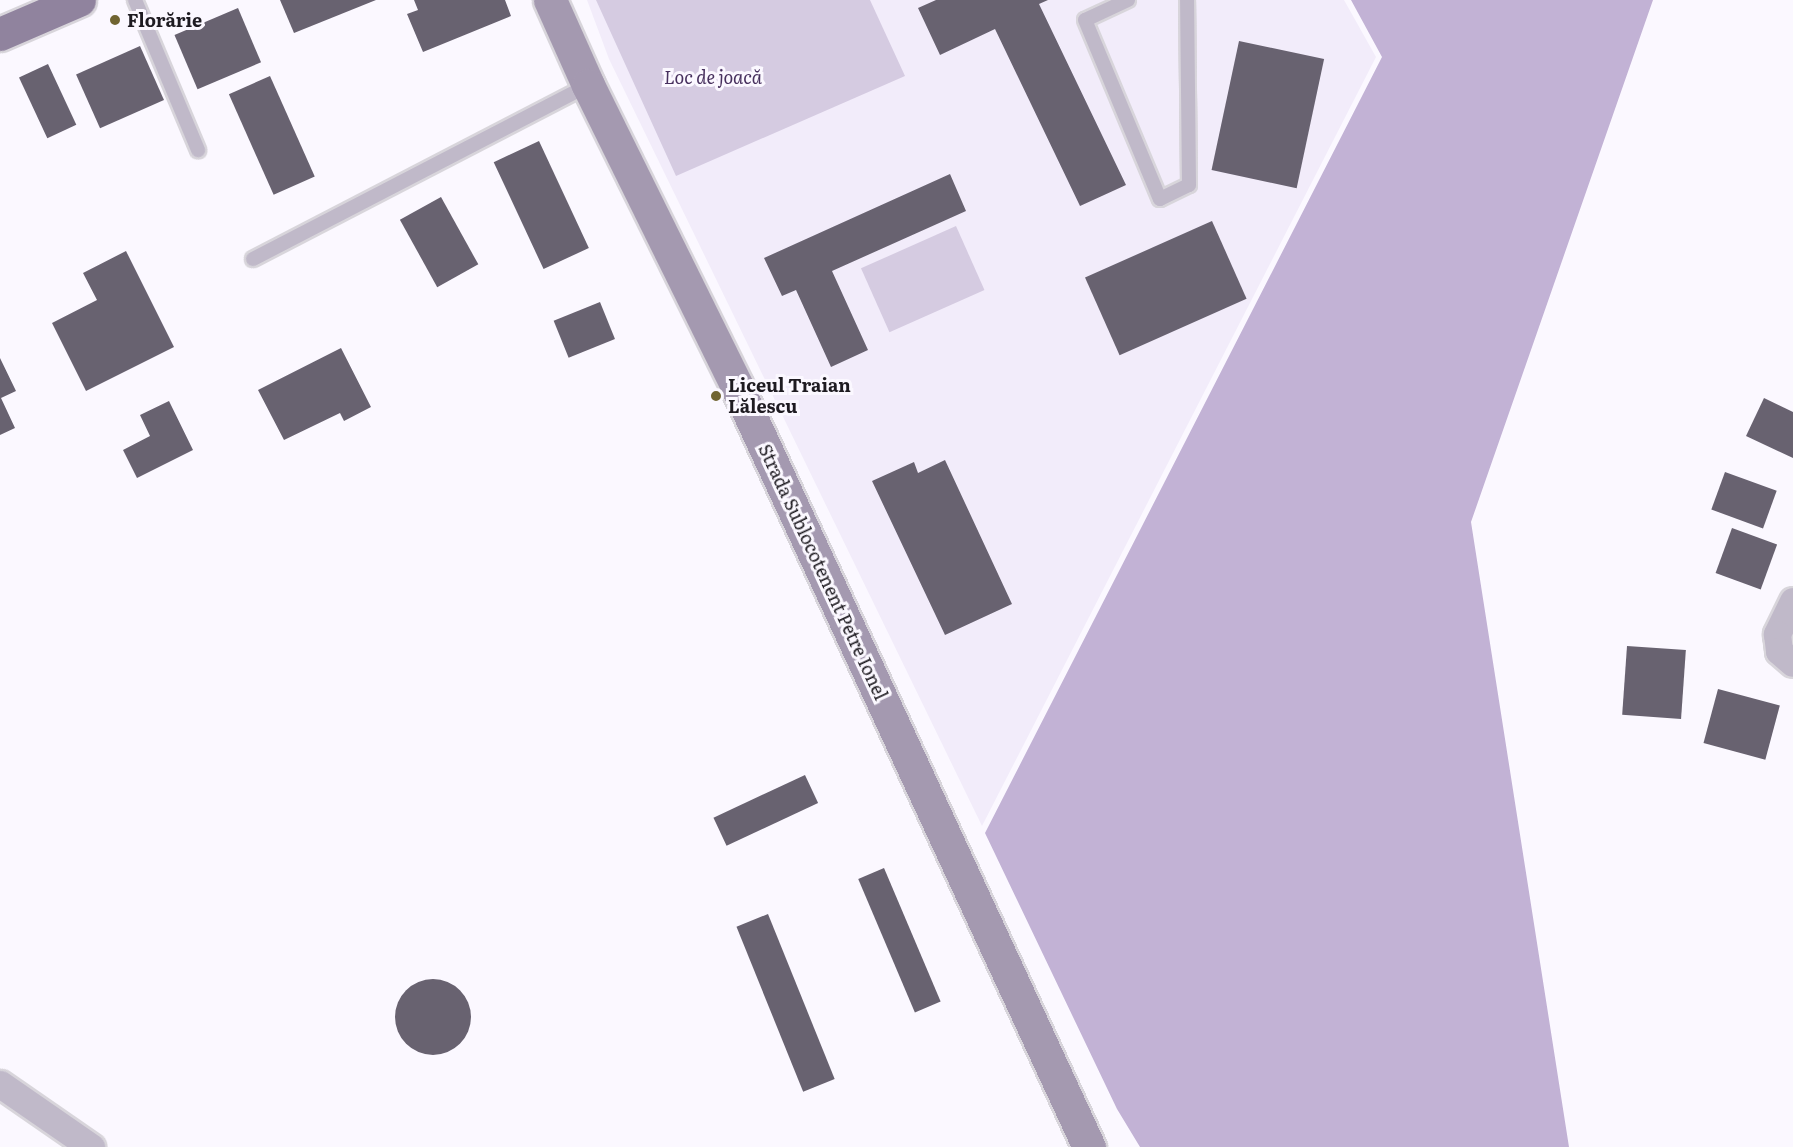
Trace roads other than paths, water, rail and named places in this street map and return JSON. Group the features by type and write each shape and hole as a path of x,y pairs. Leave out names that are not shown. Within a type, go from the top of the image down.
{"main road":[{"path":"0,33 79,0"},
{"name":"Strada Sublocotenent Petre Ionel","path":"553,2 588,85 737,387 1089,1147"}],"street":[{"path":"1793,602 1777,634 1779,651 1793,663"},
{"path":"0,1084 58,1138 92,1147"}],"lane":[{"path":"135,0 198,150"},
{"path":"1128,0 1085,20 1160,199 1189,185 1188,0"},
{"path":"254,259 588,85"}],"place":[{"name":"Florărie","path":"115,20"},
{"name":"Liceul Traian Lălescu","path":"716,396"}],"park label":[{"name":"Loc de joacă","path":"713,77"}]}
